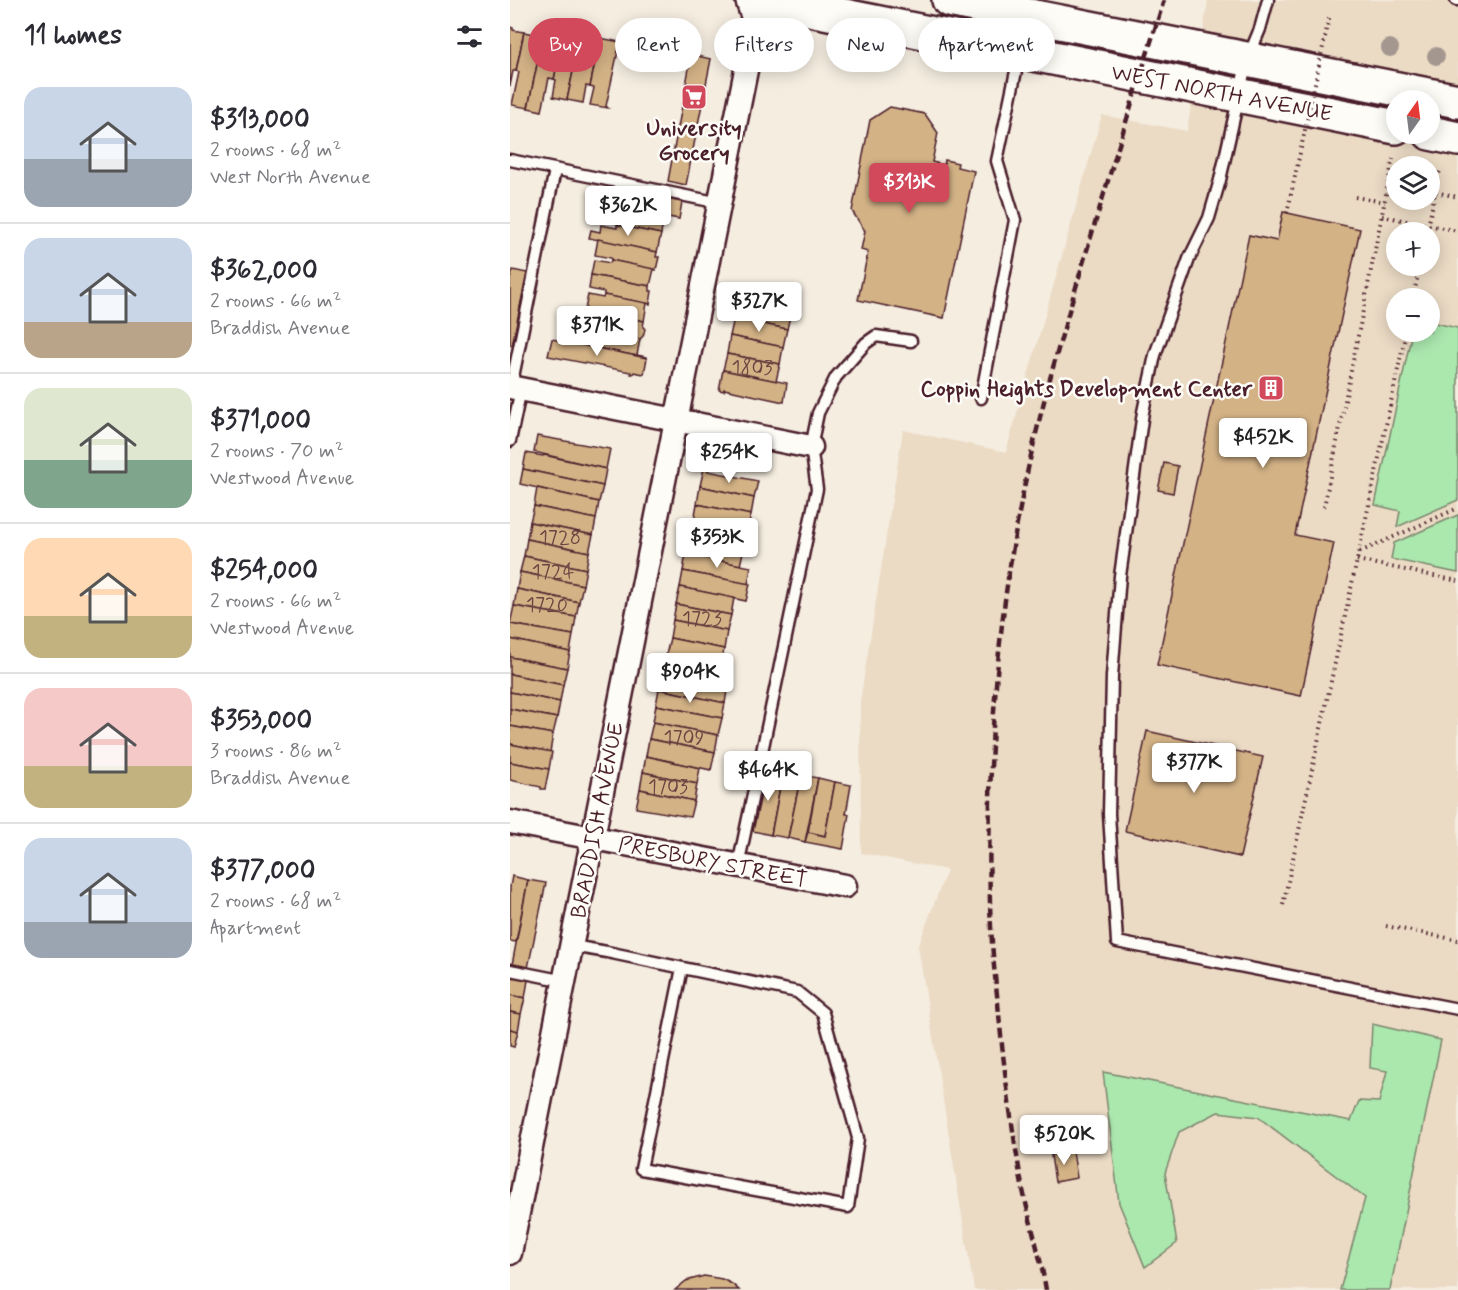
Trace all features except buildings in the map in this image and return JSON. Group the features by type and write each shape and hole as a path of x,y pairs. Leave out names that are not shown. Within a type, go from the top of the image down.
{"main road":[{"name":"WEST NORTH AVENUE","path":"765,0 918,31"},
{"name":"WEST NORTH AVENUE","path":"950,0 1027,15 1086,46 1239,95 1386,125"},
{"name":"WEST NORTH AVENUE","path":"1055,48 1086,46 1247,60 1458,101"},
{"path":"1440,136 1458,139"}],"street":[{"name":"BRADDISH AVENUE","path":"510,1253 755,24 747,0"},
{"path":"514,388 811,447"},
{"name":"PRESBURY STREET","path":"510,822 845,886"}],"lane":[{"path":"1268,0 1260,29 1247,60 1220,180 1209,218 1189,259 1155,355 1143,412 1120,576 1112,676 1109,814 1117,942 1458,1009"},
{"path":"981,398 1015,220 997,161 1016,72"},
{"path":"510,160 720,203"},
{"path":"510,441 514,388 555,170"},
{"path":"738,866 817,489 811,447 818,413 836,377 866,343 876,336 911,341"},
{"path":"572,946 682,968 797,992 823,1013 858,1138 848,1207 640,1169 682,968"},
{"path":"510,970 565,981"}],"path":[{"path":"1287,213 1330,14"},
{"path":"1440,193 1458,197"},
{"path":"1355,197 1385,202"},
{"path":"1324,507 1386,197"},
{"path":"1382,216 1413,222"},
{"path":"1440,227 1458,231"},
{"path":"1283,905 1404,342"},
{"path":"1359,552 1458,508"},
{"path":"1357,560 1458,581"},
{"path":"1386,926 1458,940"}],"shaded area":[{"path":"1208,0 1458,0 1458,1290 974,1290 918,946 947,870 861,853 860,702 903,430 1006,452 1102,115 1187,131"}],"green space":[{"path":"1440,324 1458,328 1458,500 1397,527 1400,511 1375,505 1410,342 1440,342"},
{"path":"1458,515 1458,573 1391,559 1394,543"},
{"path":"1372,1024 1441,1040 1390,1290 1340,1290 1365,1198 1258,1117 1218,1112 1179,1132 1165,1173 1177,1243 1145,1267 1119,1203 1103,1072 1351,1121 1359,1101 1379,1102 1387,1071 1370,1068"}],"railway":[{"path":"1046,1290 1024,1194 1014,1136 1002,1048 992,941 990,803 999,652 1012,552 1043,404 1090,240 1164,0"}],"place":[{"name":"University Grocery","path":"694,97"},
{"name":"Coppin Heights Development Center","path":"1271,388"}]}
